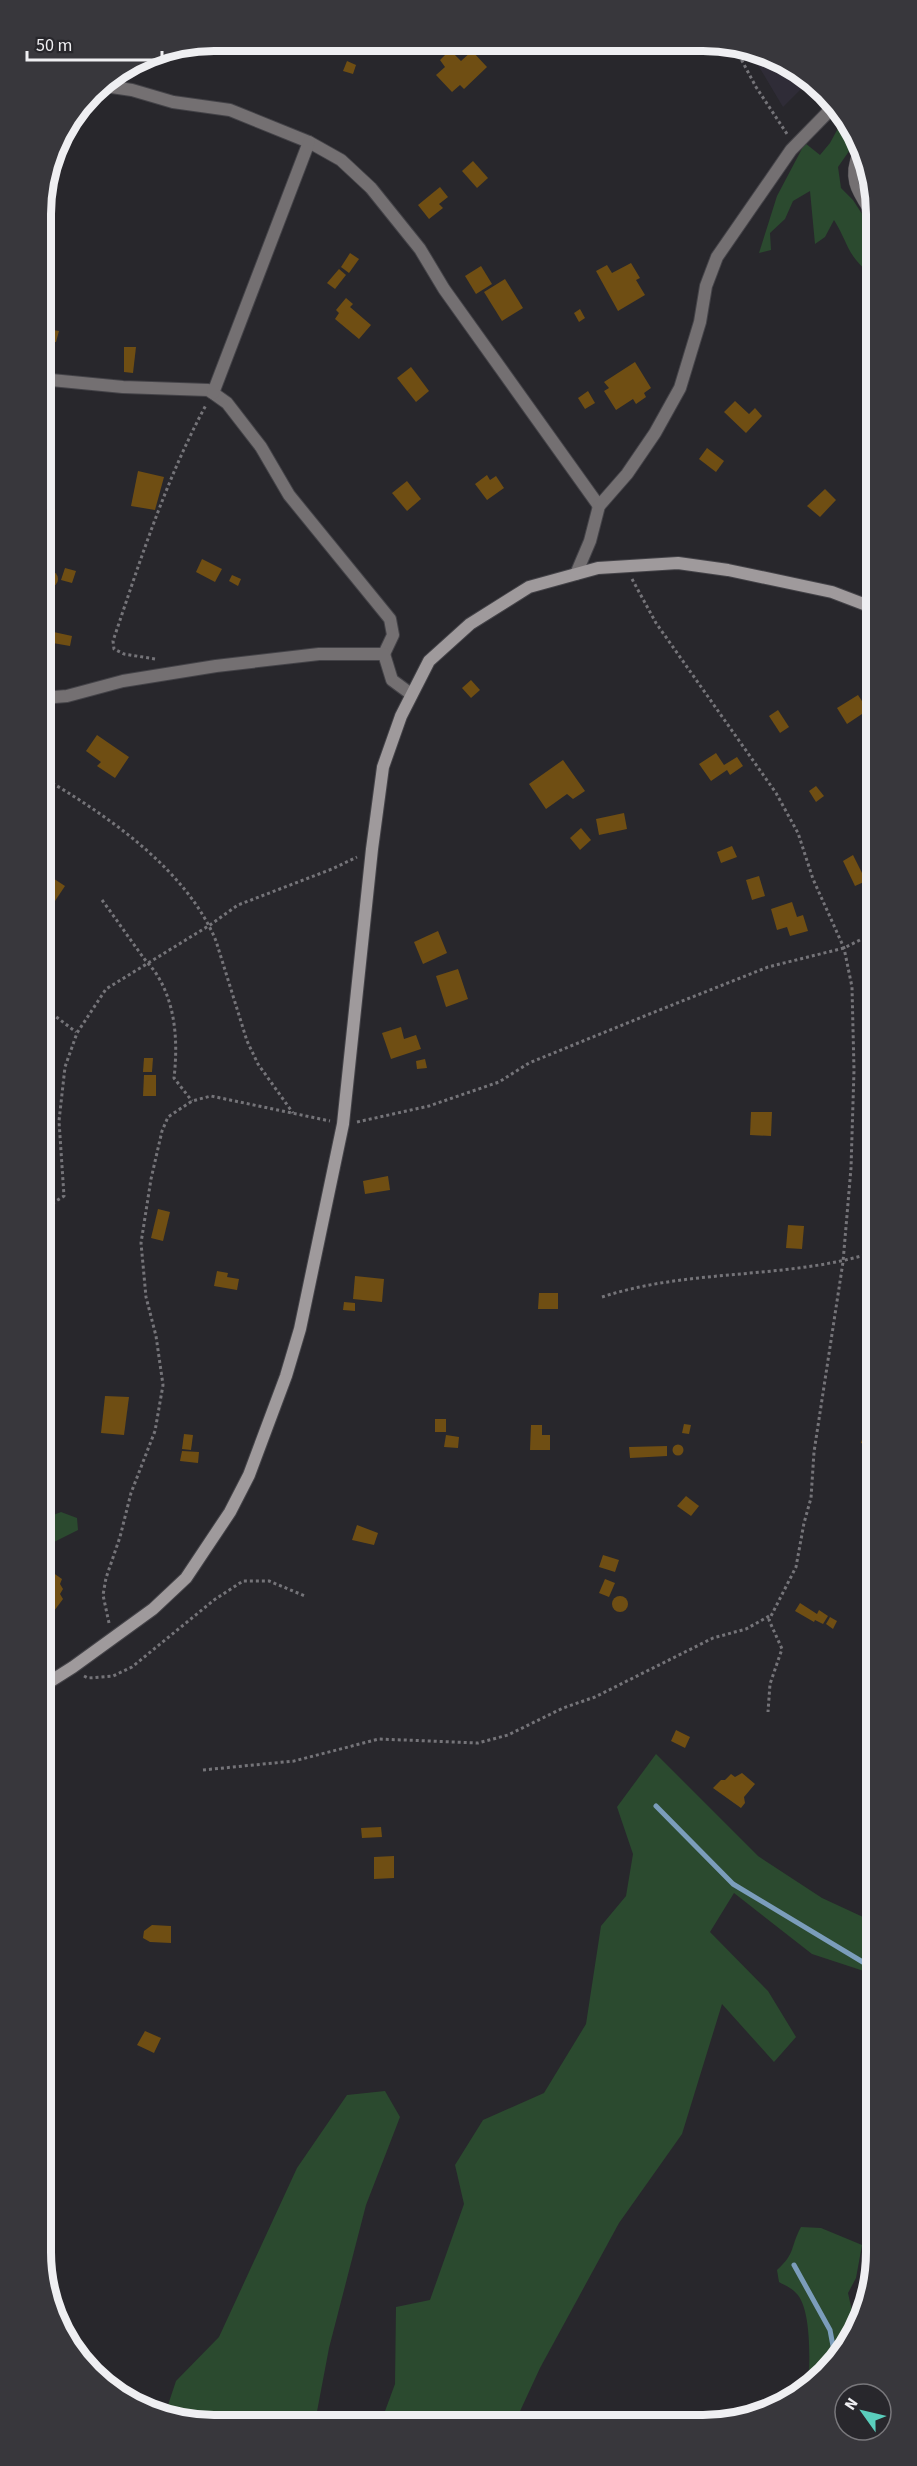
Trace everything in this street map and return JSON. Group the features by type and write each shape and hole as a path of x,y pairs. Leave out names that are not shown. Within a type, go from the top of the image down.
{"main road":[{"path":"51,1681 153,1609 186,1578 230,1512 249,1475 286,1376 300,1329 343,1124 372,849 383,767 411,694 429,662 470,624 529,587 598,568 678,563 729,570 832,592 866,605"}],"street":[{"path":"112,87 132,90 173,102 230,110 309,142 341,160 371,188 420,249 444,289 598,506"},
{"path":"576,574 590,541 598,506 627,474 655,433 680,388 700,322 706,286 717,257 791,150 829,111"},
{"path":"213,393 309,142"},
{"path":"51,380 123,387 208,390 227,403 261,447 289,495 390,619 393,635 384,654 392,680 411,694"},
{"path":"51,697 67,696 123,681 216,666 319,654 384,654"}],"lane":[{"path":"855,158 850,172 852,182 866,207"}],"path":[{"path":"739,55 756,87 786,130 791,150"},
{"path":"160,660 124,654 114,649 112,641 144,543 158,516 189,436 213,393"},
{"path":"626,567 656,623 776,793 798,833 813,879 844,948 852,987 854,1070 851,1168 843,1262 813,1452 811,1498 796,1567 769,1620 782,1649 770,1684 768,1712"},
{"path":"51,782 128,834 190,893 210,925 247,1041 258,1064 294,1114"},
{"path":"51,1204 64,1196 58,1121 65,1067 77,1033 106,989 238,906 332,869 372,849"},
{"path":"102,900 147,963 157,973 173,1016 176,1045 174,1078 192,1101"},
{"path":"113,1639 103,1594 131,1493 155,1431 163,1385 156,1336 146,1297 141,1243 151,1179 162,1131 168,1117 192,1101 211,1096 343,1124 395,1115 499,1082 529,1063 768,967 844,948 866,937"},
{"path":"51,1013 77,1033"},
{"path":"602,1297 623,1290 704,1276 843,1262 866,1255"},
{"path":"73,1667 88,1678 113,1676 132,1667 214,1600 243,1581 269,1581 305,1596"},
{"path":"203,1770 294,1761 379,1739 478,1743 508,1735 563,1708 595,1697 713,1638 746,1629 772,1614"}],"shaded area":[{"path":"755,60 794,78 804,86 783,107"}],"green space":[{"path":"840,125 851,148 838,167 841,188 853,200 866,220 866,271 853,256 834,220 825,237 815,244 810,191 793,201 785,219 770,233 771,250 759,253 777,196 805,143 820,155"},
{"path":"61,1512 77,1518 78,1530 51,1544 51,1516"},
{"path":"656,1754 758,1856 822,1898 866,1918 866,1972 812,1954 734,1893 710,1932 768,1991 796,2037 774,2062 722,2004 682,2134 619,2223 540,2368 518,2415 384,2415 395,2384 396,2307 430,2300 464,2204 455,2165 483,2120 544,2093 586,2024 601,1926 626,1896 633,1854 617,1807"},
{"path":"385,2091 400,2117 366,2205 329,2348 316,2415 203,2415 167,2408 176,2381 219,2337 297,2168 347,2095"},
{"path":"801,2227 821,2228 862,2245 856,2278 848,2293 854,2314 839,2343 809,2375 809,2338 805,2311 796,2293 779,2282 777,2270 790,2254"}],"building":[{"path":"451,51 461,61 472,51 487,67 464,89 460,85 452,92 436,75 445,67 440,60"},
{"path":"347,61 356,65 353,74 343,71"},
{"path":"473,161 488,178 477,188 462,171"},
{"path":"440,187 448,197 439,204 443,208 429,219 418,205"},
{"path":"350,253 359,259 349,273 341,267"},
{"path":"631,263 640,278 636,280 645,295 618,311 596,271 607,265 612,273"},
{"path":"481,266 492,284 476,294 465,276"},
{"path":"339,269 346,275 335,289 327,283"},
{"path":"505,279 523,308 502,321 484,292"},
{"path":"346,298 353,304 350,307 371,325 359,339 335,319 339,313 336,310"},
{"path":"580,309 585,318 579,322 574,313"},
{"path":"51,330 59,331 56,342 51,342"},
{"path":"124,347 136,347 133,373 124,372"},
{"path":"635,362 651,388 644,393 646,397 636,404 633,399 616,410 604,391 609,388 604,382"},
{"path":"411,367 429,391 416,402 397,378"},
{"path":"588,391 595,403 585,409 578,398"},
{"path":"735,401 749,414 755,408 762,416 746,433 724,412"},
{"path":"707,448 724,461 716,472 699,459"},
{"path":"138,471 164,477 155,510 131,506"},
{"path":"487,475 490,480 496,476 504,488 487,500 475,484"},
{"path":"407,481 421,499 407,511 392,493"},
{"path":"825,489 836,500 820,517 807,506"},
{"path":"202,559 222,569 215,582 196,572"},
{"path":"65,568 76,571 72,583 61,580"},
{"path":"51,571 58,576 58,582 51,587"},
{"path":"232,575 241,579 238,586 229,581"},
{"path":"51,631 72,636 70,646 51,643"},
{"path":"471,680 480,690 471,698 462,688"},
{"path":"858,695 866,707 866,711 847,724 837,708"},
{"path":"778,710 789,727 780,733 769,716"},
{"path":"97,735 129,757 115,778 97,766 101,762 86,751"},
{"path":"716,753 724,765 737,757 743,766 730,775 727,770 711,781 699,764"},
{"path":"563,760 585,791 573,799 567,794 546,809 529,784"},
{"path":"816,786 824,796 816,802 809,791"},
{"path":"624,813 627,829 599,835 596,819"},
{"path":"581,828 591,840 580,850 570,838"},
{"path":"732,846 737,857 721,863 717,852"},
{"path":"853,855 866,881 855,886 843,861"},
{"path":"759,876 765,896 752,900 746,880"},
{"path":"51,877 65,886 51,907"},
{"path":"792,902 797,917 803,915 808,931 790,936 787,927 777,930 771,909"},
{"path":"438,931 447,953 423,964 414,942"},
{"path":"458,969 468,999 446,1007 436,976"},
{"path":"401,1027 404,1039 416,1035 421,1049 391,1059 382,1033"},
{"path":"144,1058 153,1058 152,1072 143,1072"},
{"path":"425,1059 427,1068 417,1069 416,1061"},
{"path":"144,1075 156,1075 156,1096 143,1096"},
{"path":"751,1112 772,1112 771,1136 750,1135"},
{"path":"388,1176 390,1190 365,1194 363,1181"},
{"path":"158,1209 170,1212 163,1241 151,1238"},
{"path":"788,1225 804,1226 802,1249 786,1248"},
{"path":"217,1271 228,1273 227,1277 239,1279 237,1290 214,1286"},
{"path":"355,1276 384,1279 382,1302 353,1299"},
{"path":"539,1293 558,1293 558,1309 538,1309"},
{"path":"344,1302 355,1303 355,1311 343,1310"},
{"path":"105,1396 129,1397 124,1435 101,1433"},
{"path":"435,1419 446,1419 446,1432 435,1432"},
{"path":"684,1424 691,1425 689,1434 682,1433"},
{"path":"531,1425 542,1425 542,1435 550,1435 550,1450 530,1450"},
{"path":"866,1426 866,1444 861,1443"},
{"path":"184,1434 193,1435 191,1450 182,1449"},
{"path":"446,1435 459,1437 458,1448 444,1447"},
{"path":"678,1444 684,1450 678,1456 672,1450"},
{"path":"667,1446 667,1456 630,1458 629,1447"},
{"path":"182,1451 199,1452 198,1463 180,1461"},
{"path":"686,1496 699,1506 691,1516 677,1506"},
{"path":"357,1525 378,1533 374,1545 352,1540"},
{"path":"603,1555 619,1560 615,1572 599,1567"},
{"path":"51,1571 62,1579 60,1584 63,1589 60,1594 63,1599 54,1611 51,1609"},
{"path":"605,1579 615,1583 609,1597 599,1593"},
{"path":"620,1596 626,1598 628,1604 626,1610 620,1612 614,1610 612,1604 614,1598"},
{"path":"800,1603 817,1614 819,1610 828,1616 823,1624 815,1620 814,1622 795,1611"},
{"path":"830,1617 837,1621 833,1629 826,1624"},
{"path":"676,1730 690,1737 685,1748 671,1741"},
{"path":"742,1773 755,1784 744,1797 745,1803 741,1808 713,1788 731,1774 735,1777"},
{"path":"381,1827 382,1837 362,1838 361,1828"},
{"path":"394,1856 394,1878 374,1879 374,1857"},
{"path":"152,1925 171,1926 171,1943 150,1942 143,1938 144,1931"},
{"path":"145,2031 161,2038 154,2053 137,2045"}],"waterway":[{"path":"656,1806 733,1884 866,1964"},
{"path":"794,2265 830,2330 834,2350"}]}
